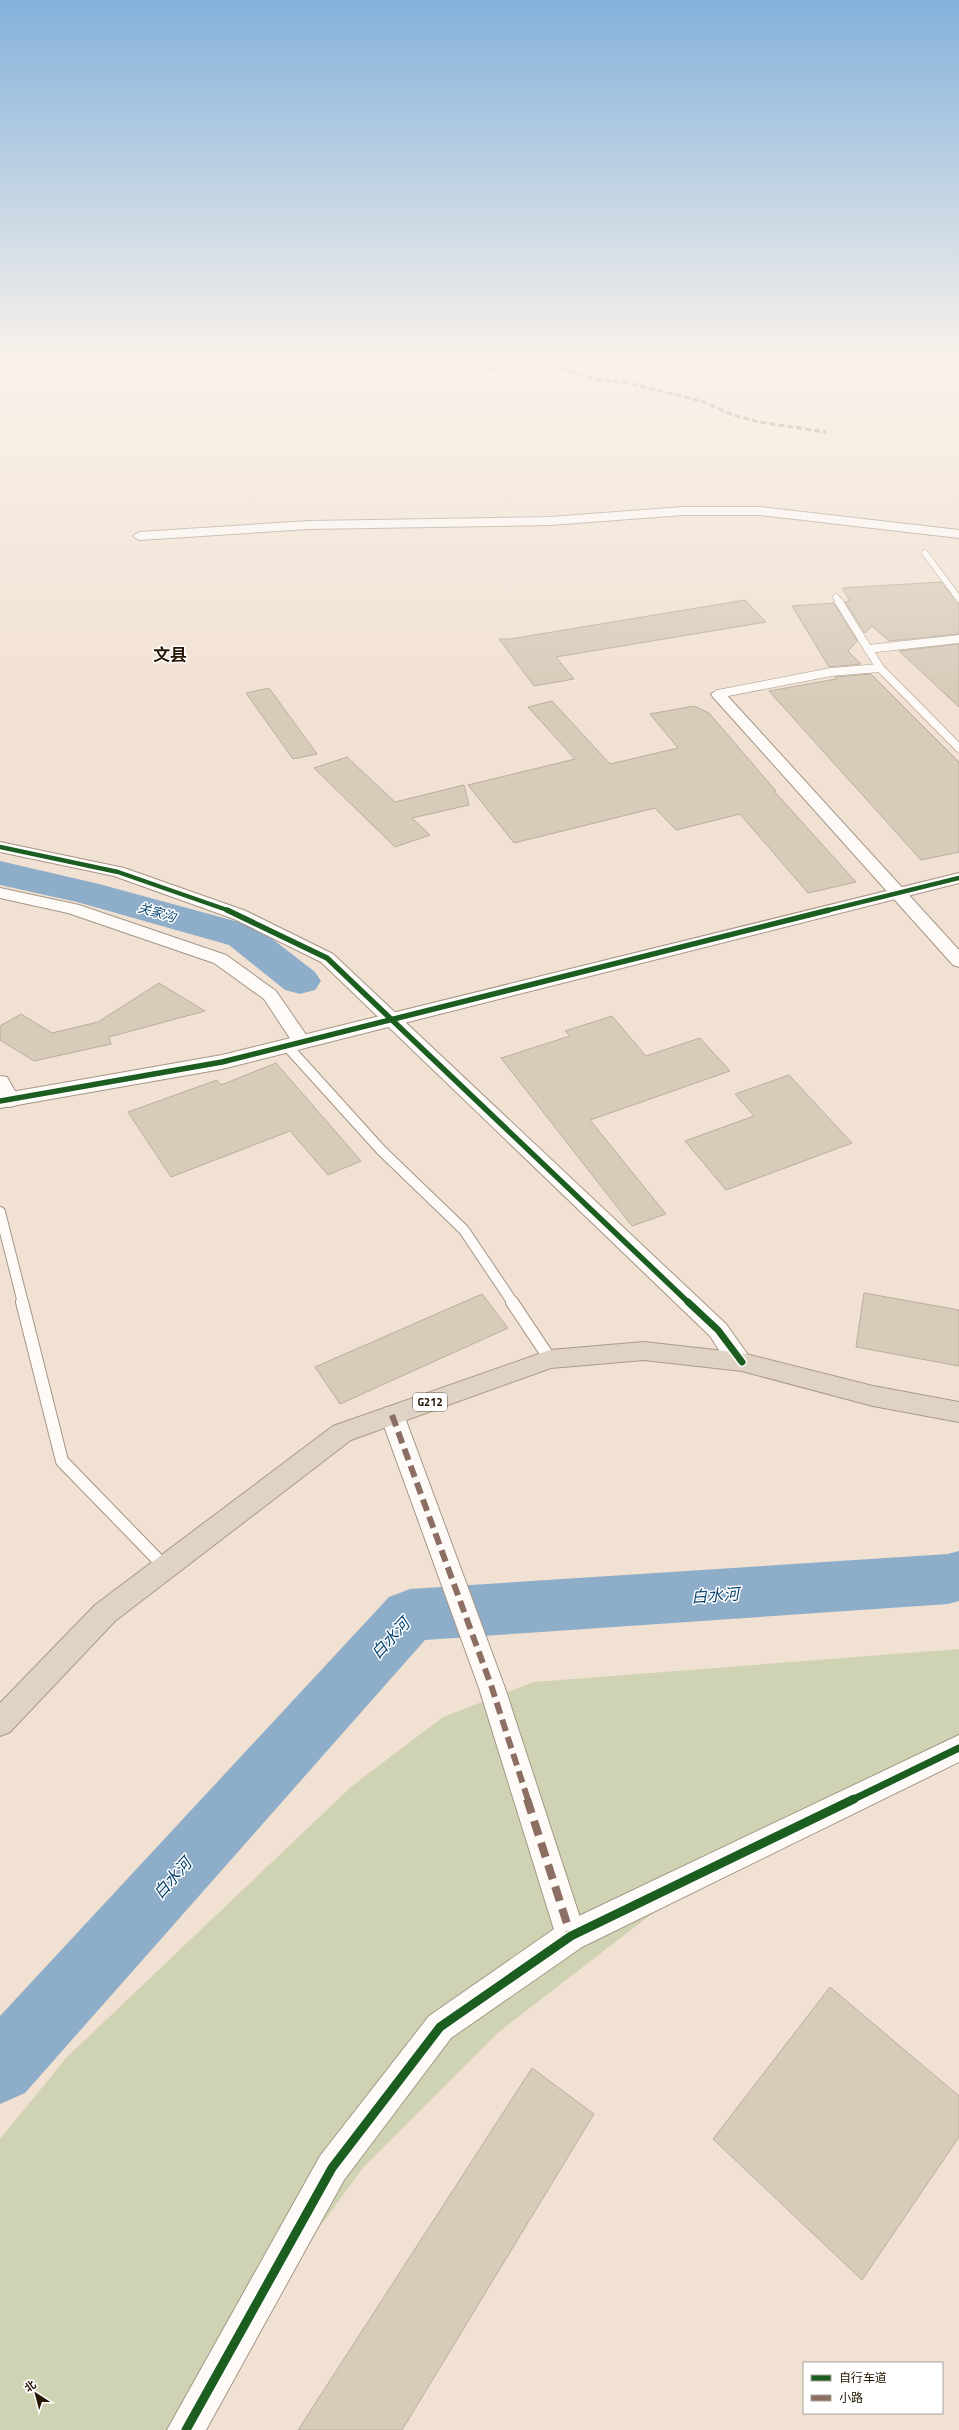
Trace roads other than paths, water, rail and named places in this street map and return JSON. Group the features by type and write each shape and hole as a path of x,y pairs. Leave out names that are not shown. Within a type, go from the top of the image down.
{"highway":[{"name":"G212","path":"0,1723 105,1613 342,1433 550,1359 644,1351 742,1362 872,1396 959,1412"}],"street":[{"path":"139,536 332,524 550,521 682,511 760,511 959,534"},
{"path":"718,694 959,961"},
{"path":"0,847 118,872 240,915 327,958 718,1330 742,1362"},
{"path":"0,1082 5,1100 222,1062 897,892 959,878"},
{"path":"0,893 73,909 220,959 270,995 294,1044"},
{"path":"392,1415 492,1688 571,1936"},
{"path":"186,2430 332,2168 440,2027 571,1936 959,1748"}],"lane":[{"path":"924,553 959,599"},
{"path":"836,597 880,668 959,748"},
{"path":"868,649 959,639"},
{"path":"718,694 831,672 880,668"},
{"path":"294,1044 381,1150 464,1230 550,1359"},
{"path":"0,1212 62,1461 165,1567"}],"waterway":[{"name":"关家沟","path":"0,873 85,892 243,936 300,981"},
{"name":"白水河","path":"0,2068 410,1615 948,1579 959,1576"}],"district":[{"name":"文县","path":"170,655"}]}
